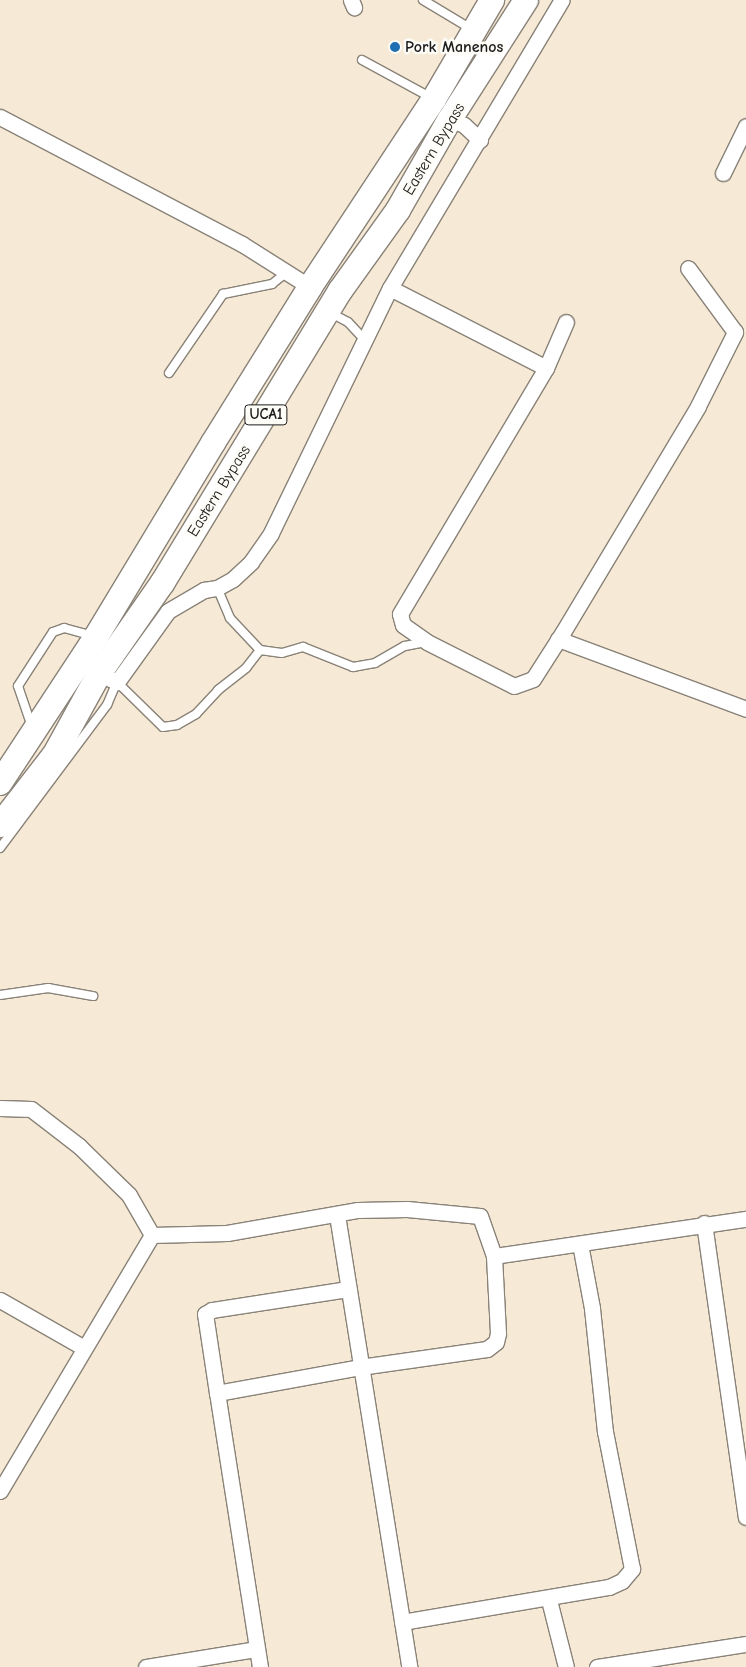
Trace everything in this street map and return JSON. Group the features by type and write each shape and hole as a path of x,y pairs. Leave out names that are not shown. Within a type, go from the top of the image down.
{"main road":[{"name":"Eastern Bypass","path":"0,783 96,637 288,325 310,286 434,99 492,0"},
{"name":"Eastern Bypass","path":"0,825 55,754 108,678 163,582 329,312 398,210 450,119 526,0"},
{"path":"288,325 313,339"}],"street":[{"path":"108,678 168,611 204,590 216,588 251,562 271,534 366,342 390,288 562,0"},
{"path":"0,117 242,244 310,286"},
{"path":"450,119 464,125 480,140"},
{"path":"723,173 746,126"},
{"path":"566,322 546,368 400,614 403,625 427,642 514,686 533,679 558,639 698,406 735,332 688,268"},
{"path":"390,288 546,368"},
{"path":"558,639 746,709"},
{"path":"0,1108 31,1109 79,1146 129,1195 152,1235"},
{"path":"152,1235 227,1233 374,1208 472,1213 480,1216 484,1222 494,1256 496,1342 487,1349 360,1367 217,1394"},
{"path":"337,1215 360,1367 410,1667"},
{"path":"494,1256 746,1219"},
{"path":"704,1224 746,1517"},
{"path":"0,1491 152,1235"},
{"path":"402,1622 549,1600 609,1587 622,1581 632,1569 606,1432 592,1308 580,1244"},
{"path":"260,1667 205,1314 212,1310 348,1288"},
{"path":"0,1300 84,1348"},
{"path":"549,1600 566,1667"},
{"path":"597,1667 746,1644"},
{"path":"146,1667 256,1649"}],"lane":[{"path":"423,0 474,31"},
{"path":"362,60 434,99"},
{"path":"169,373 223,294 272,284 287,272"},
{"path":"329,312 348,322 366,342"},
{"path":"216,588 230,618 260,650 282,653 303,648 353,667 375,663 405,646 427,642"},
{"path":"34,731 18,686 53,632 64,628 96,637"},
{"path":"108,678 163,726 177,725 196,714 218,690 246,668 260,650"},
{"path":"0,848 107,705 108,678"},
{"path":"0,995 48,988 93,996"}],"place":[{"name":"Pork Manenos","path":"395,47"}]}
